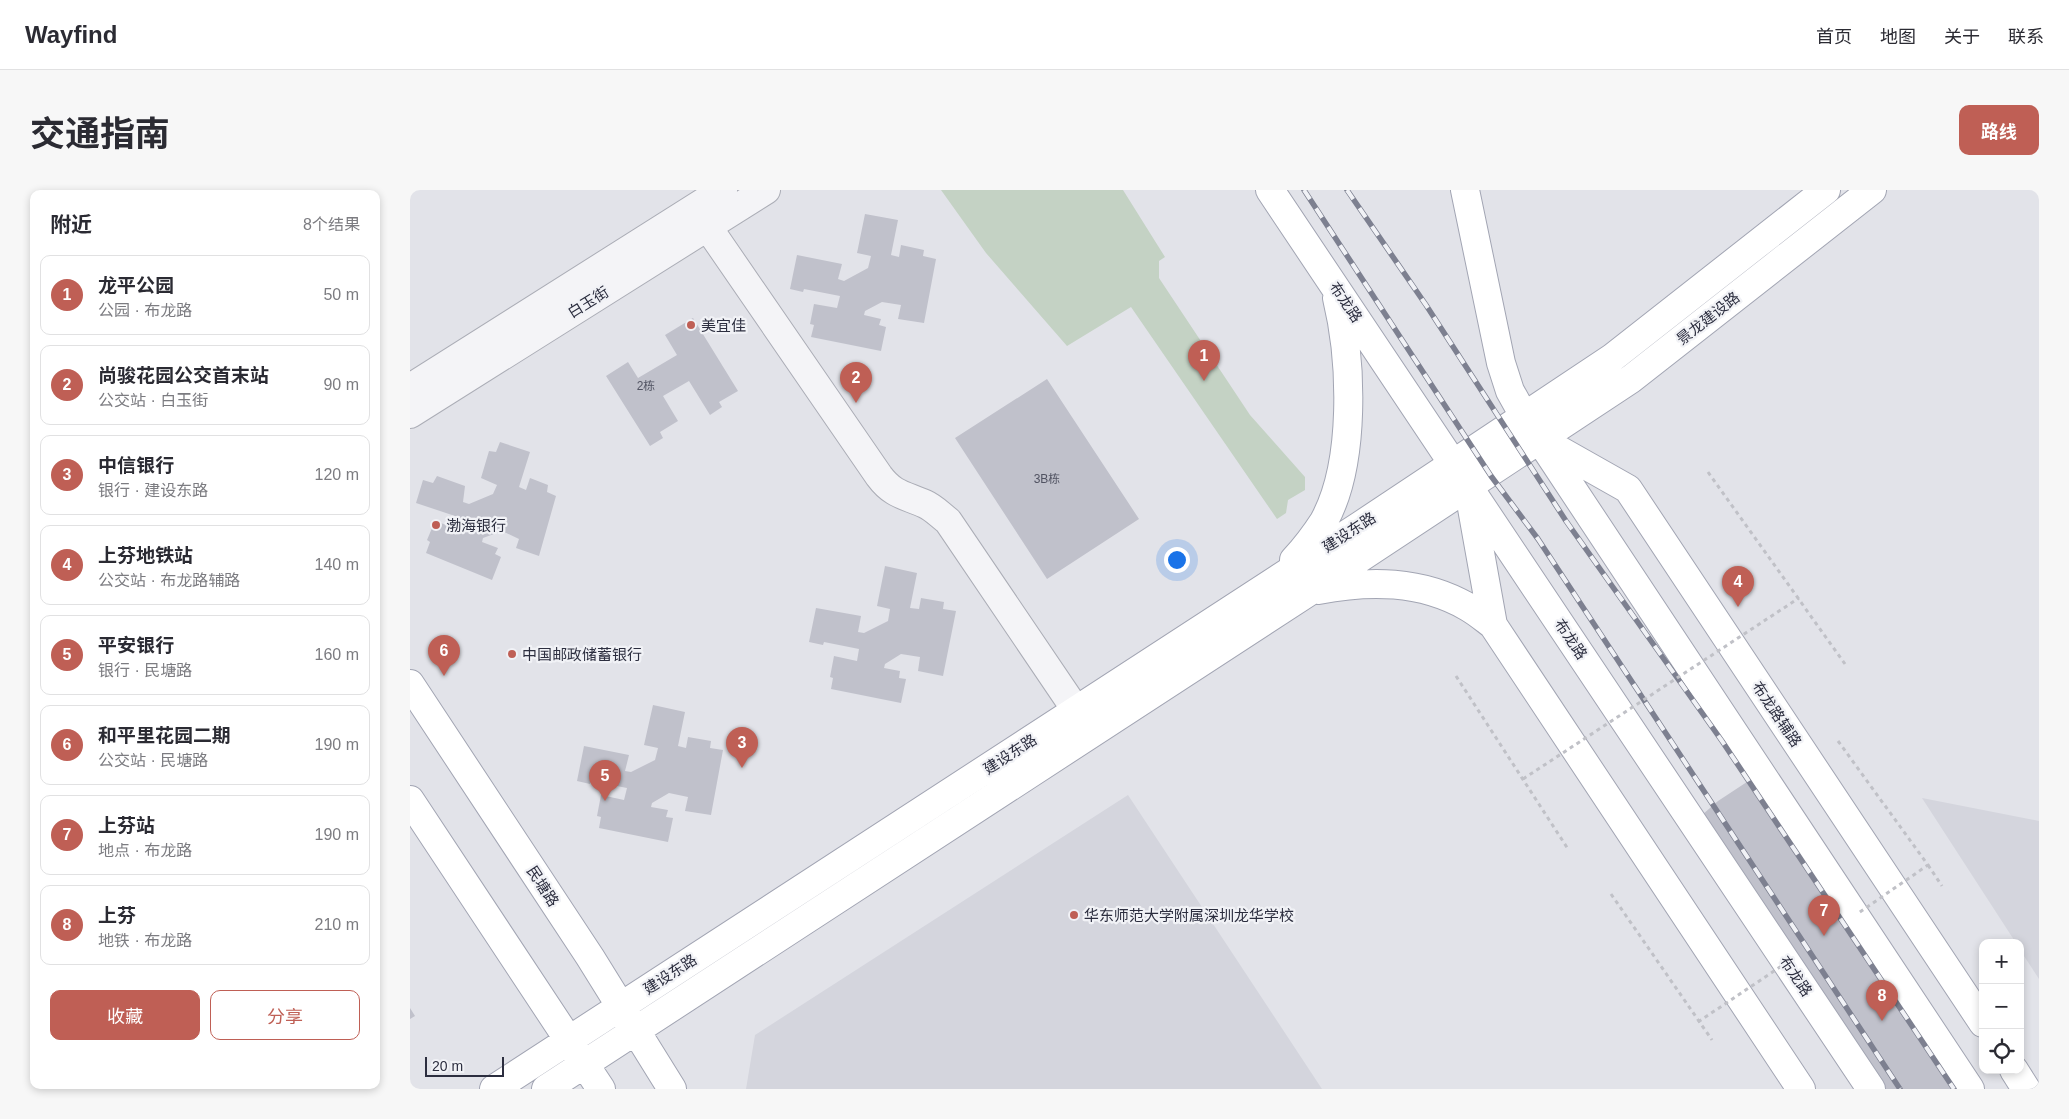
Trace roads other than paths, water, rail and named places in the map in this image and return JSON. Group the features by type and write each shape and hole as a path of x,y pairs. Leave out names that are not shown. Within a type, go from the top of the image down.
{"main road":[{"path":"1465,190 1501,363 1510,391 1524,416 1970,1089"},
{"name":"景龙建设路","path":"1524,416 1612,358 1826,190"},
{"name":"景龙建设路","path":"1539,439 1631,378 1872,190"},
{"name":"布龙路","path":"1268,192 1333,282 1871,1089"},
{"path":"1272,583 1310,542 1324,519 1342,466 1347,418 1347,354 1341,315 1333,282"},
{"name":"建设东路","path":"494,1089 1272,583 1524,416"},
{"name":"建设东路","path":"546,1089 1307,593 1539,439"},
{"name":"布龙路辅路","path":"1539,439 1628,489 1979,1018"},
{"path":"1468,486 1493,625"},
{"path":"1307,593 1355,584 1380,583 1413,587 1442,594 1469,607 1493,625 1801,1089"},
{"name":"民塘路","path":"410,684 636,1030 672,1089"},
{"path":"410,800 601,1089"},
{"path":"2017,1074 2026,1089"}],"street":[{"name":"白玉街","path":"410,388 723,190"},
{"name":"白玉街","path":"410,414 766,190"},
{"path":"707,226 882,481 894,492 924,504 948,521 1076,710"}],"railway":[{"path":"1304,190 1491,476 1538,539 1900,1089"},
{"path":"1347,190 1426,305 1566,521 1722,741 1954,1089"}],"place":[{"name":"美宜佳","path":"691,325"},
{"name":"龙平公园","path":"1204,381"},
{"name":"尚骏花园公交首末站","path":"856,403"},
{"name":"渤海银行","path":"436,525"},
{"name":"上芬地铁站","path":"1738,607"},
{"name":"中国邮政储蓄银行","path":"512,654"},
{"name":"和平里花园二期","path":"444,676"},
{"name":"中信银行","path":"742,768"},
{"name":"平安银行","path":"605,801"},
{"name":"华东师范大学附属深圳龙华学校","path":"1074,915"},
{"name":"上芬站","path":"1824,936"},
{"name":"上芬","path":"1882,1021"}]}
